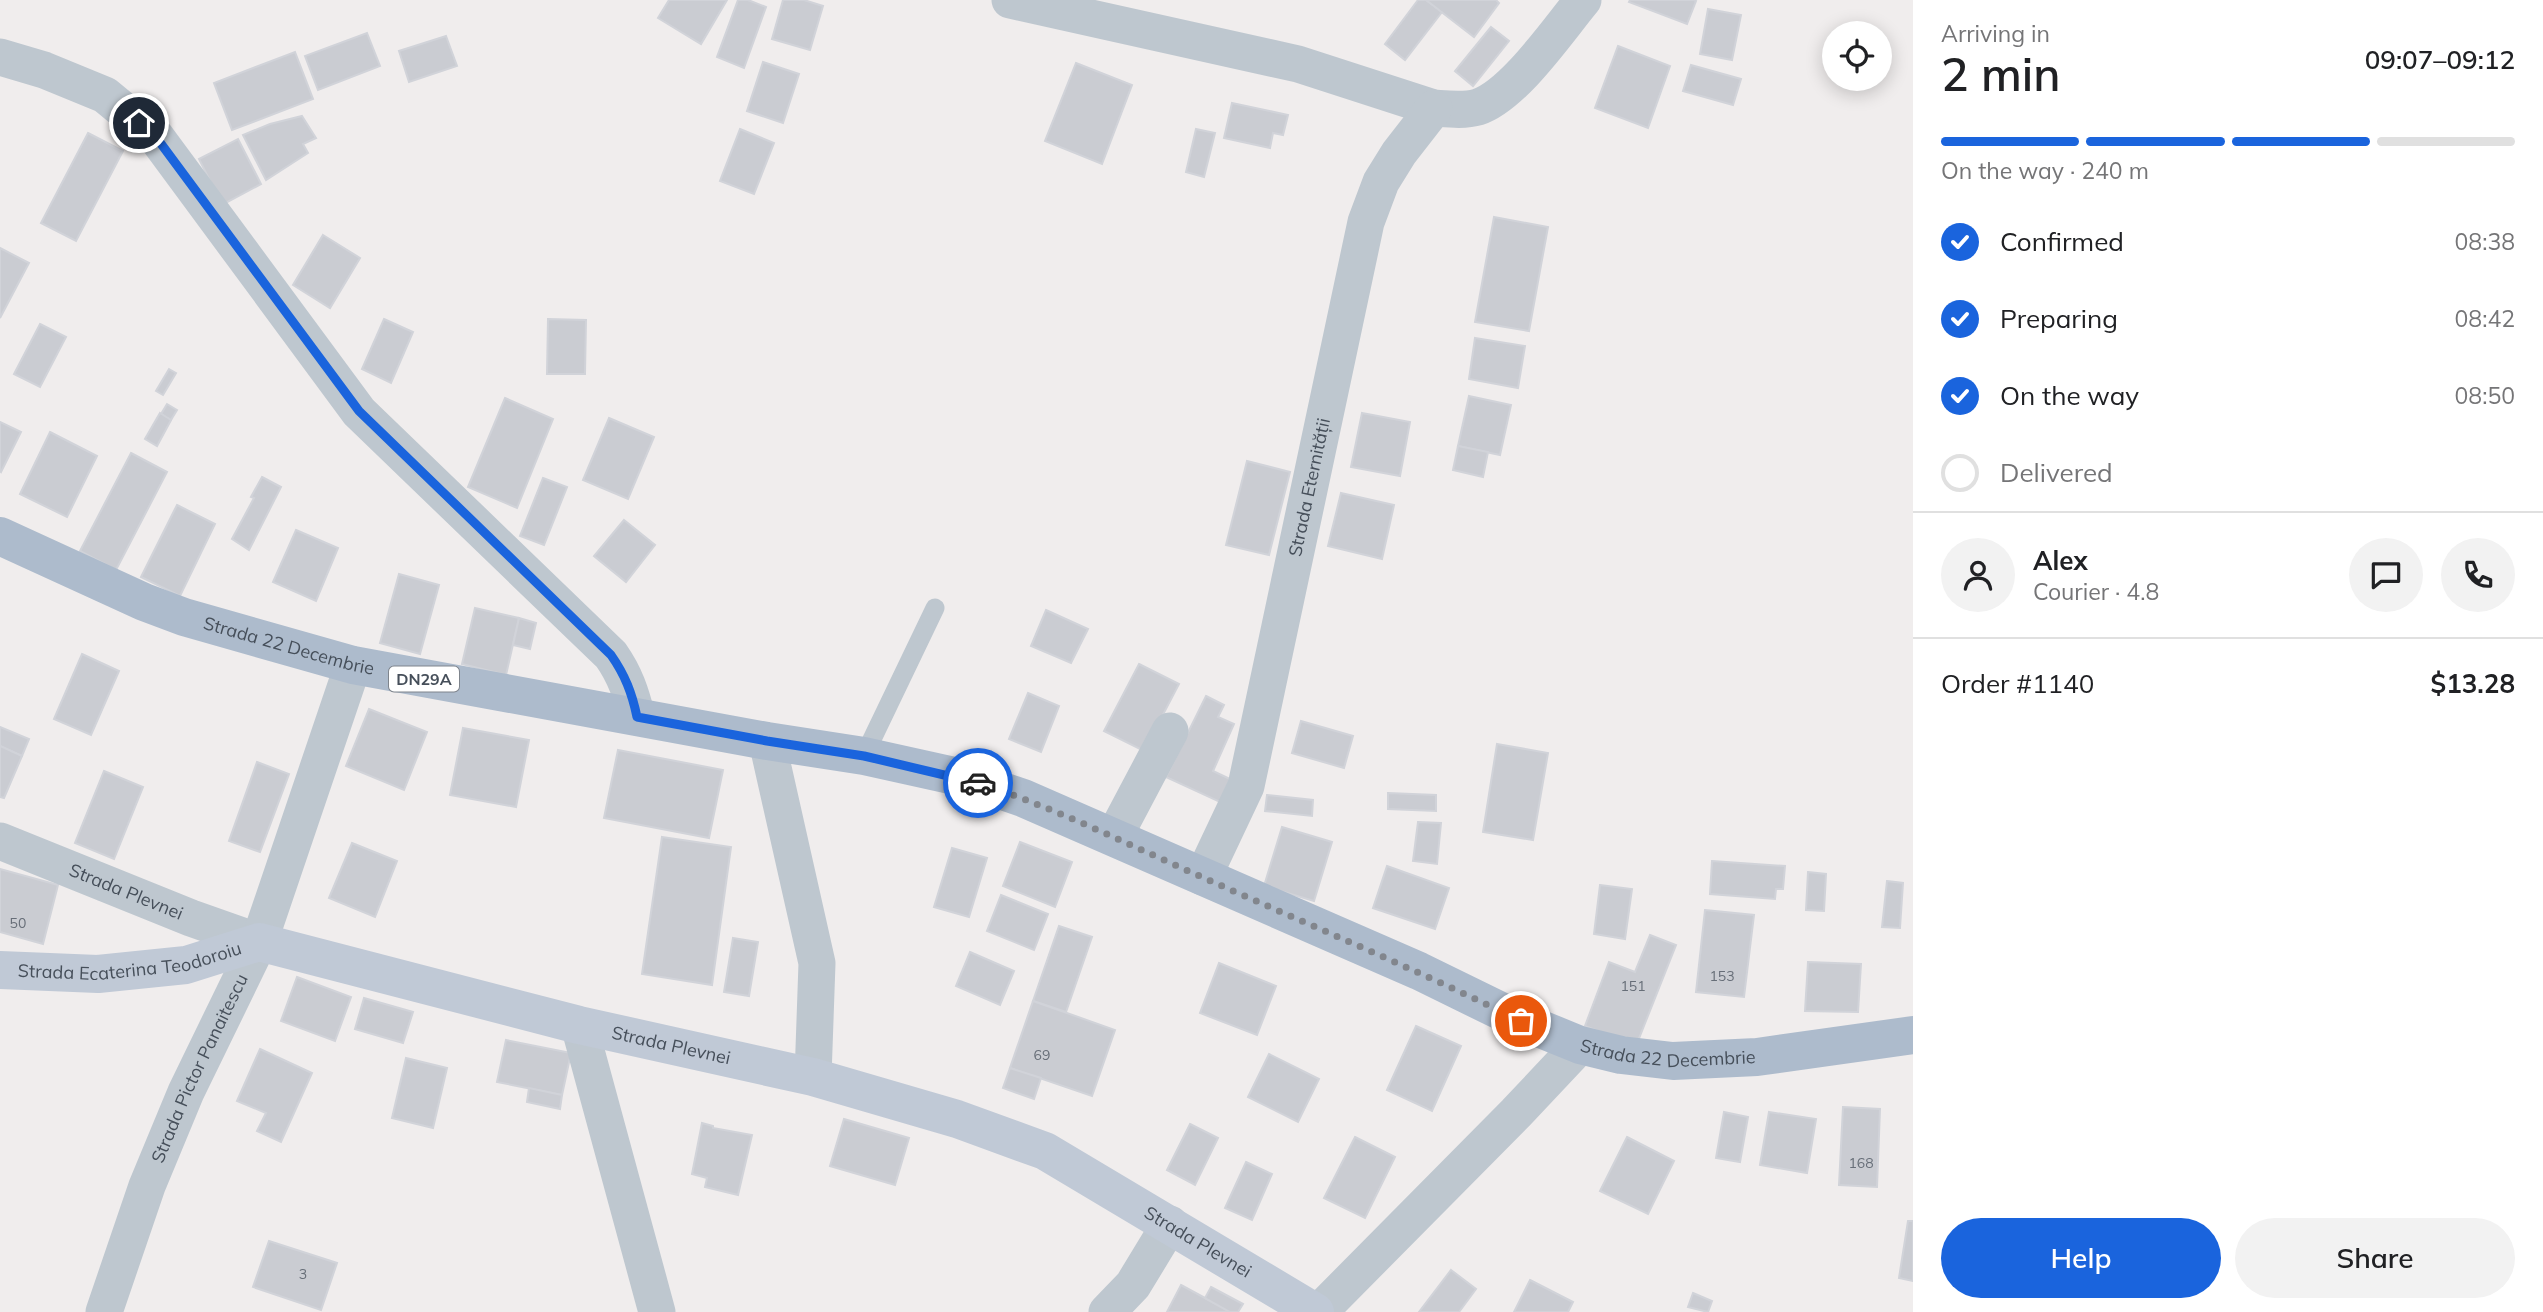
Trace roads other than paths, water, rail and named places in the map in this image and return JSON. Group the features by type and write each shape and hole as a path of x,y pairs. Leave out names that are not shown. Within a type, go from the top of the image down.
{"main road":[{"name":"Strada 22 Decembrie","path":"0,536 144,602 184,617 353,665 767,741 864,756 968,779 1023,798 1114,837 1419,971 1521,1021 1580,1045 1621,1055 1673,1061 1758,1057 1913,1035"}],"street":[{"path":"1010,0 1298,64 1434,108 1476,108 1494,99 1513,83 1583,0"},
{"path":"0,57 44,70 105,95 156,137 359,411 611,655 631,689 637,717"},
{"name":"Strada Eternității","path":"1203,877 1245,786 1366,222 1381,182 1399,153 1434,108"},
{"name":"Strada Pictor Panaitescu","path":"104,1312 147,1186 186,1092 259,942 353,665"},
{"path":"1114,837 1170,732"},
{"path":"767,741 817,963 813,1077"},
{"name":"Strada Plevnei","path":"0,841 191,918 259,942 579,1025 813,1077 957,1119 1045,1151 1317,1312"},
{"name":"Strada Ecaterina Teodoroiu","path":"0,970 98,974 186,965 259,942"},
{"path":"579,1025 657,1312"},
{"path":"1317,1312 1516,1113 1580,1045"},
{"path":"1107,1312 1133,1285 1170,1224"}],"lane":[{"path":"864,756 935,608"}]}
